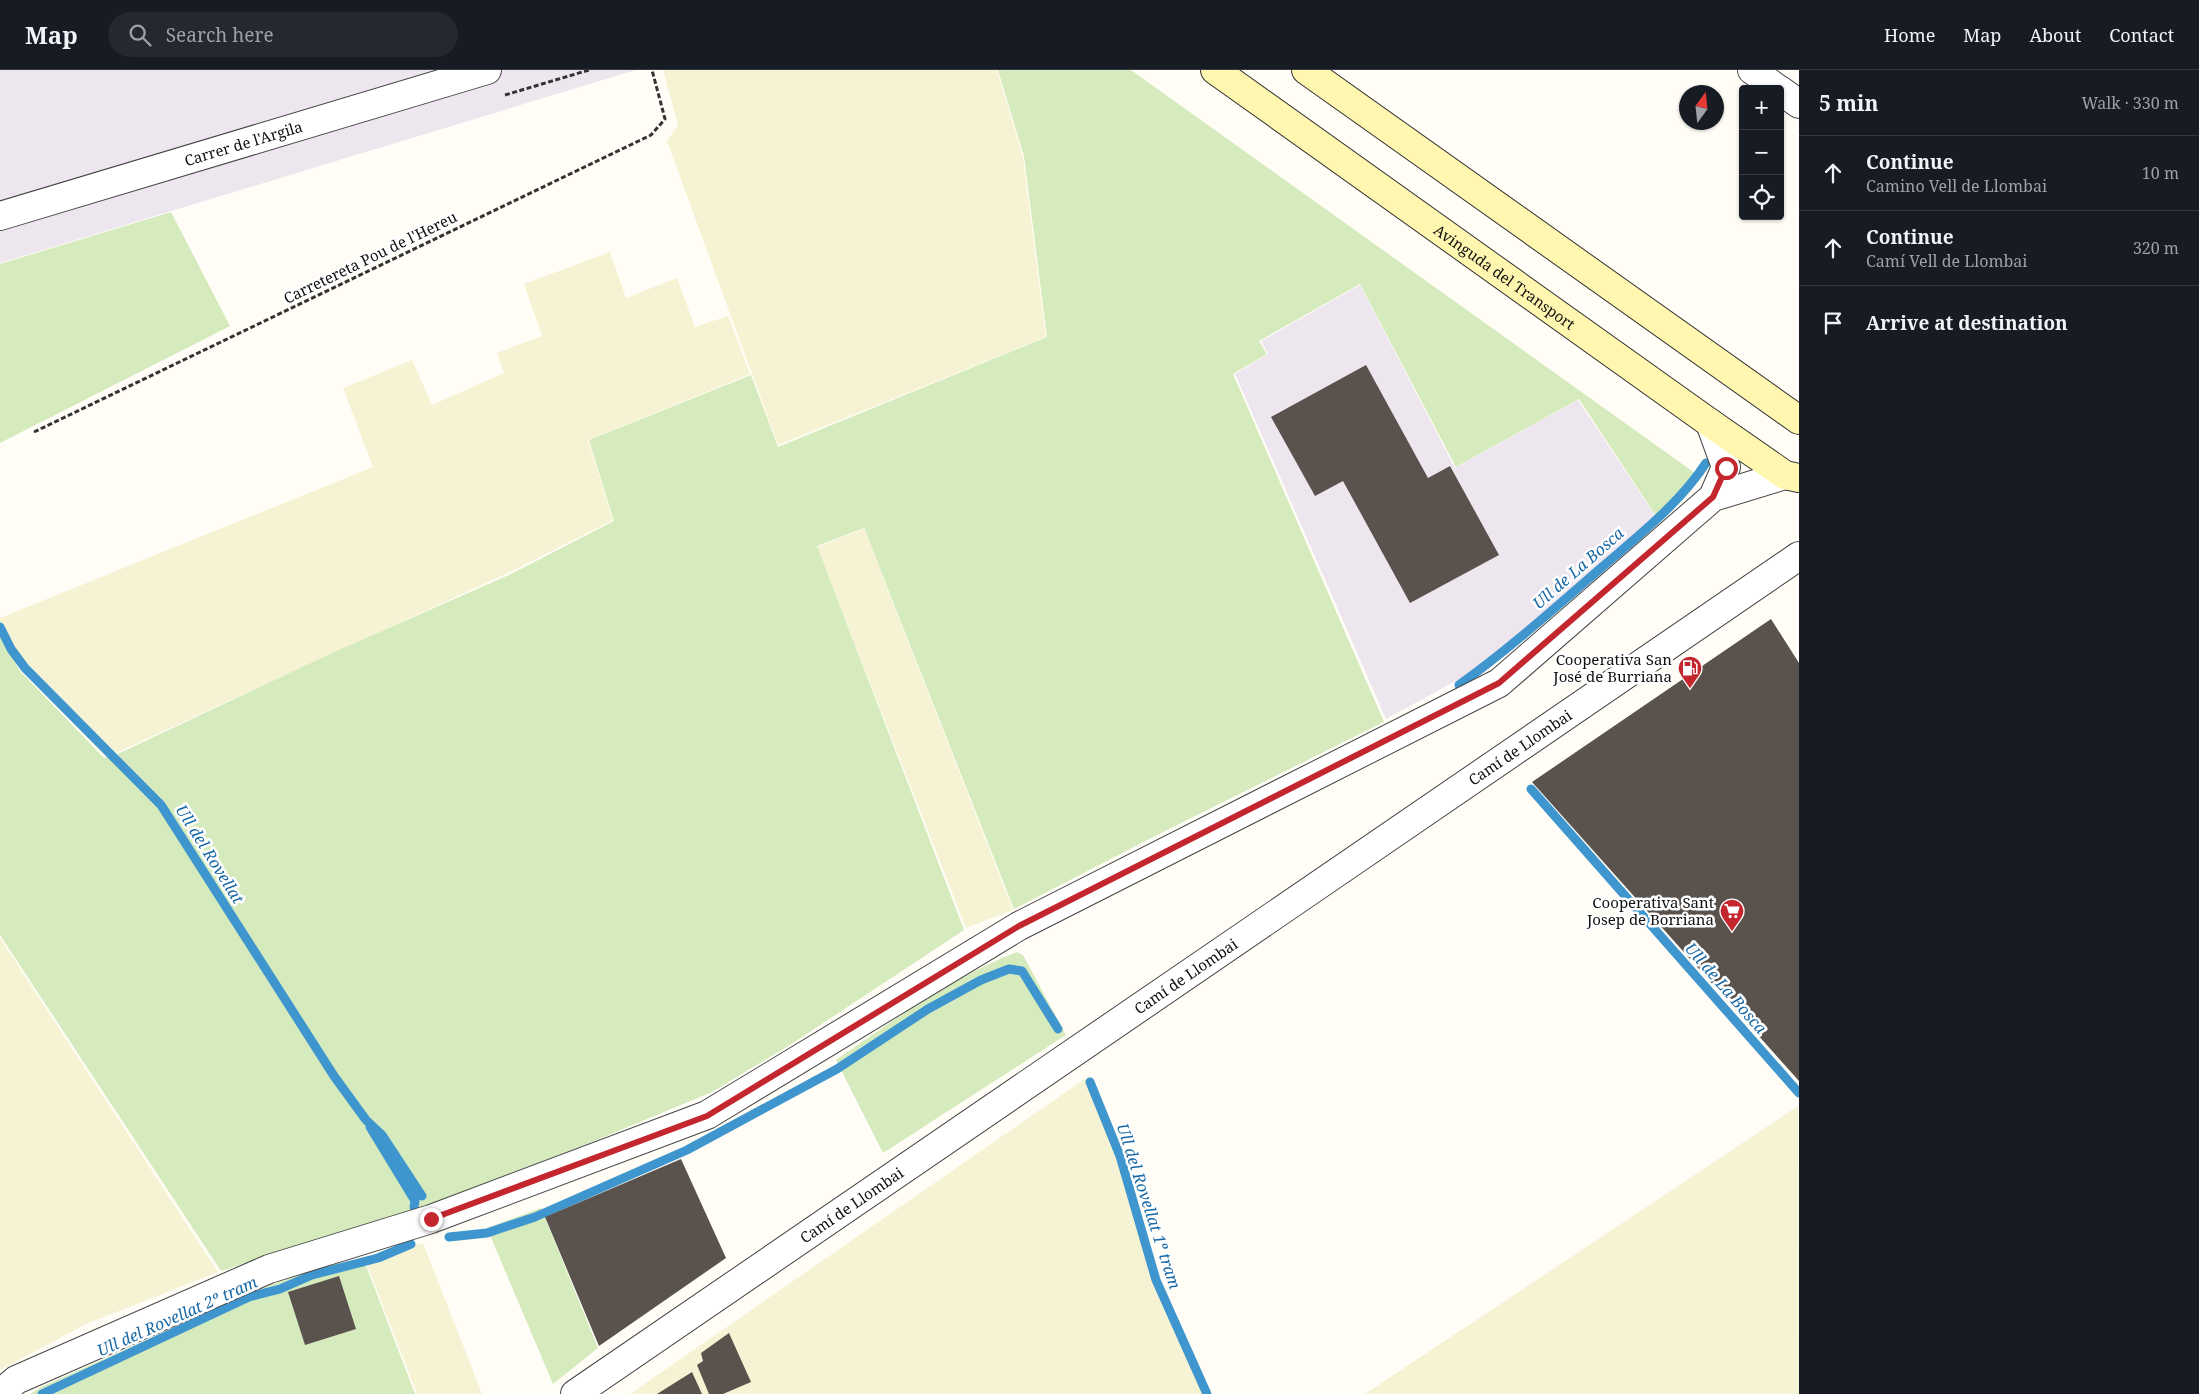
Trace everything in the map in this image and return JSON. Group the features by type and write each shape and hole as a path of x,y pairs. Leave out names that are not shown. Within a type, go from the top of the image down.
{"main road":[{"name":"Avinguda del Transport","path":"1214,70 1710,423 1792,477"},
{"path":"1306,70 1799,420"}],"street":[{"name":"Carrer de l'Argila","path":"0,216 487,70"},
{"path":"1752,70 1772,85"},
{"path":"1784,94 1799,104"},
{"path":"0,1394 16,1380 269,1269 431,1219 707,1116 1019,926 1499,683 1713,497 1726,468 1710,423"},
{"path":"1713,497 1792,477"},
{"name":"Camí de Llombai","path":"575,1394 1798,555"}],"path":[{"name":"Carretereta Pou de l'Hereu","path":"34,432 651,135 666,119 652,70"}],"shaded area":[{"path":"0,70 636,70 0,263"},
{"path":"663,70 997,70 1023,157 1046,337 778,445 667,141 678,125"},
{"path":"610,252 626,298 677,278 695,327 728,316 750,374 588,440 613,520 510,572 120,751 105,756 20,669 0,632 0,618 373,467 343,388 412,360 432,405 504,373 497,353 542,336 524,284"},
{"path":"1360,285 1455,468 1578,400 1656,517 1506,649 1478,669 1386,719 1235,374 1268,354 1261,341"},
{"path":"864,529 1013,910 966,928 817,547"},
{"path":"0,938 218,1272 86,1324 0,1370"},
{"path":"1089,1076 1124,1162 1159,1283 1208,1394 630,1394"},
{"path":"1798,1106 1799,1394 1365,1394"},
{"path":"423,1243 482,1394 417,1394 364,1257"}],"green space":[{"path":"998,70 1131,70 1699,476 1658,519 1579,399 1456,467 1360,284 1259,341 1267,354 1233,374 1384,722 1157,835 1014,909 864,528 817,546 964,930 793,1043 712,1092 587,1144 441,1200 221,1271 0,935 0,633 19,670 104,758 122,752 332,653 511,574 614,521 589,440 751,375 778,447 1047,337 1024,156"},
{"path":"171,212 230,326 0,443 0,264"},
{"path":"1017,952 1023,955 1066,1035 883,1153 836,1060 900,1016 970,973"},
{"path":"541,1208 598,1348 553,1384 487,1228"},
{"path":"363,1258 415,1394 30,1394 43,1386 273,1284 313,1270"}],"building":[{"path":"1366,365 1428,478 1450,466 1499,555 1410,603 1343,481 1315,496 1271,417"},
{"name":"Cooperativa Sant Josep de Borriana","path":"1771,619 1799,663 1799,1081 1532,782"},
{"path":"681,1159 726,1258 599,1346 545,1217"},
{"path":"339,1276 356,1329 305,1345 288,1292"},
{"path":"729,1333 751,1382 723,1394 709,1394 697,1365 703,1361 701,1353"},
{"path":"692,1372 702,1394 657,1394"}],"waterway":[{"name":"Ull de La Bosca","path":"1459,685 1531,628 1644,531 1684,492 1706,463"},
{"name":"Ull del Rovellat","path":"0,627 11,649 25,668 161,805 334,1076 366,1120 382,1135 422,1196"},
{"name":"Ull de La Bosca","path":"1531,789 1799,1093"},
{"name":"Ull del Rovellat 1º tram","path":"449,1237 487,1233 535,1217 687,1150 837,1069 928,1009 981,980 1009,969 1022,971 1058,1029"},
{"name":"Ull del Rovellat 1º tram","path":"1090,1082 1120,1156 1156,1280 1207,1394"},
{"name":"Ull del Rovellat 2º tram","path":"370,1127 415,1201 414,1207"},
{"name":"Ull del Rovellat 2º tram","path":"42,1394 249,1297 280,1289 312,1275 378,1258 411,1244"}],"place":[{"name":"Cooperativa San José de Burriana","path":"1690,689"},
{"name":"Cooperativa Sant Josep de Borriana","path":"1732,932"}],"route":[{"path":"431,1219 707,1116 1019,926 1499,683 1713,497 1726,468"}]}
